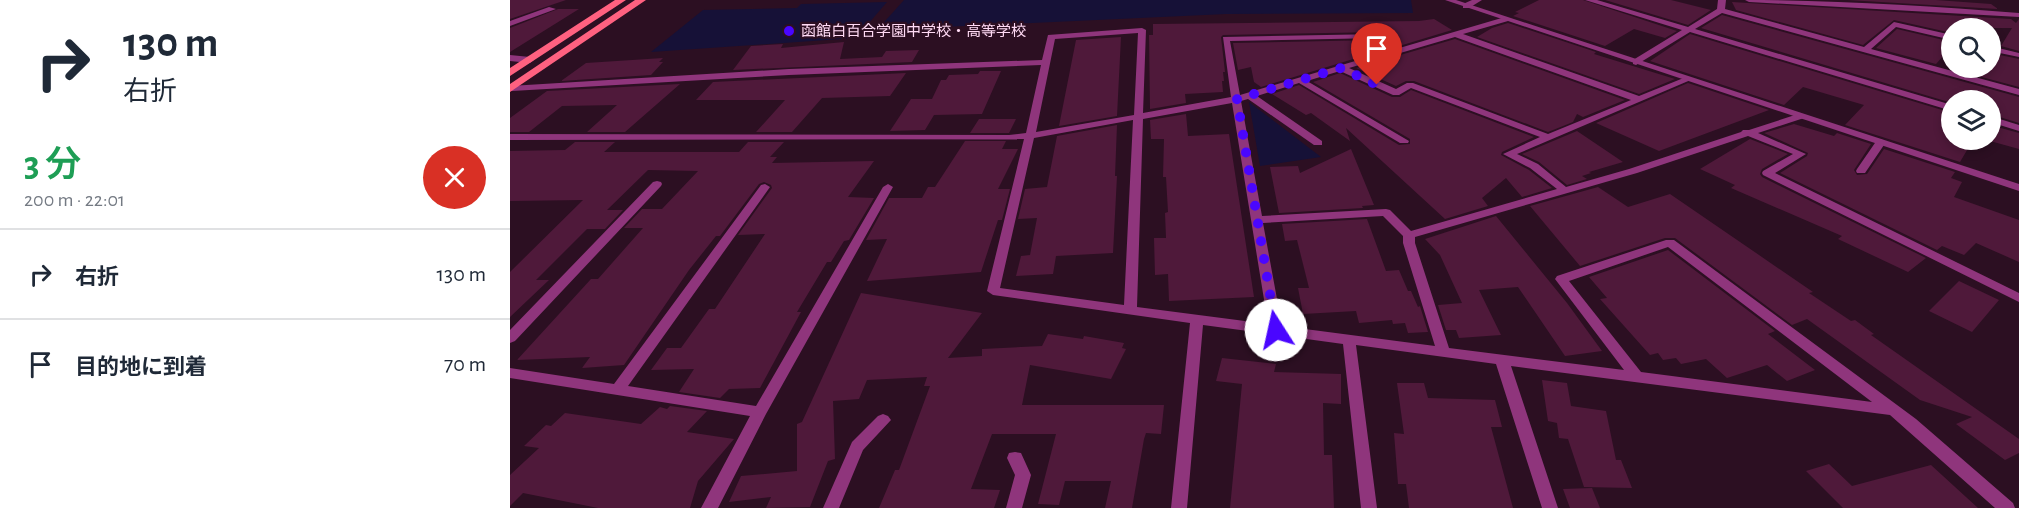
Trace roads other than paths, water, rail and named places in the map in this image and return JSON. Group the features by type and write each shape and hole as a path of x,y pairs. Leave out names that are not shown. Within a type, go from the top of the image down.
{"main road":[{"path":"510,73 621,0"},
{"path":"511,89 641,0"}],"street":[{"path":"1449,0 2019,188"},
{"path":"1466,6 1478,0"},
{"path":"1589,0 1941,105"},
{"path":"1749,0 1851,7 1940,8 2019,15"},
{"path":"1636,62 1688,29 1720,3 1865,50 2019,92"},
{"path":"510,24 552,9"},
{"path":"510,137 1030,136 1237,99 1505,19"},
{"path":"1865,50 1894,24 1941,35"},
{"path":"1130,311 1142,30 1051,37 993,291 1130,311 1444,353 1892,410"},
{"path":"1455,34 1638,99"},
{"path":"1276,330 1226,39 1382,36 1386,46 1396,52"},
{"path":"2001,51 2019,55"},
{"path":"510,58 530,60"},
{"path":"511,89 789,72 1046,62"},
{"path":"1341,68 1396,93 1410,85 1548,137"},
{"path":"1564,190 1534,166 1508,154 1689,79"},
{"path":"1299,80 1404,141"},
{"path":"1249,95 1318,143"},
{"path":"1408,235 1633,171 1746,132 1801,116"},
{"path":"2001,122 2019,128"},
{"path":"1746,132 1801,154 1767,173 2019,298"},
{"path":"1861,171 1881,142"},
{"path":"510,338 657,184"},
{"path":"618,389 765,187"},
{"path":"709,508 760,412 888,187"},
{"path":"1257,220 1386,212 1408,235 1444,353"},
{"path":"1636,376 1561,279 1670,243 1911,423 2007,508"},
{"path":"1179,508 1197,320"},
{"path":"1349,340 1369,508"},
{"path":"1502,360 1551,508"},
{"path":"510,373 760,412"},
{"path":"831,508 856,446 883,420"},
{"path":"1014,508 1023,475 1015,458"}],"place":[{"name":"函館白百合学園中学校・高等学校","path":"789,31"}]}
